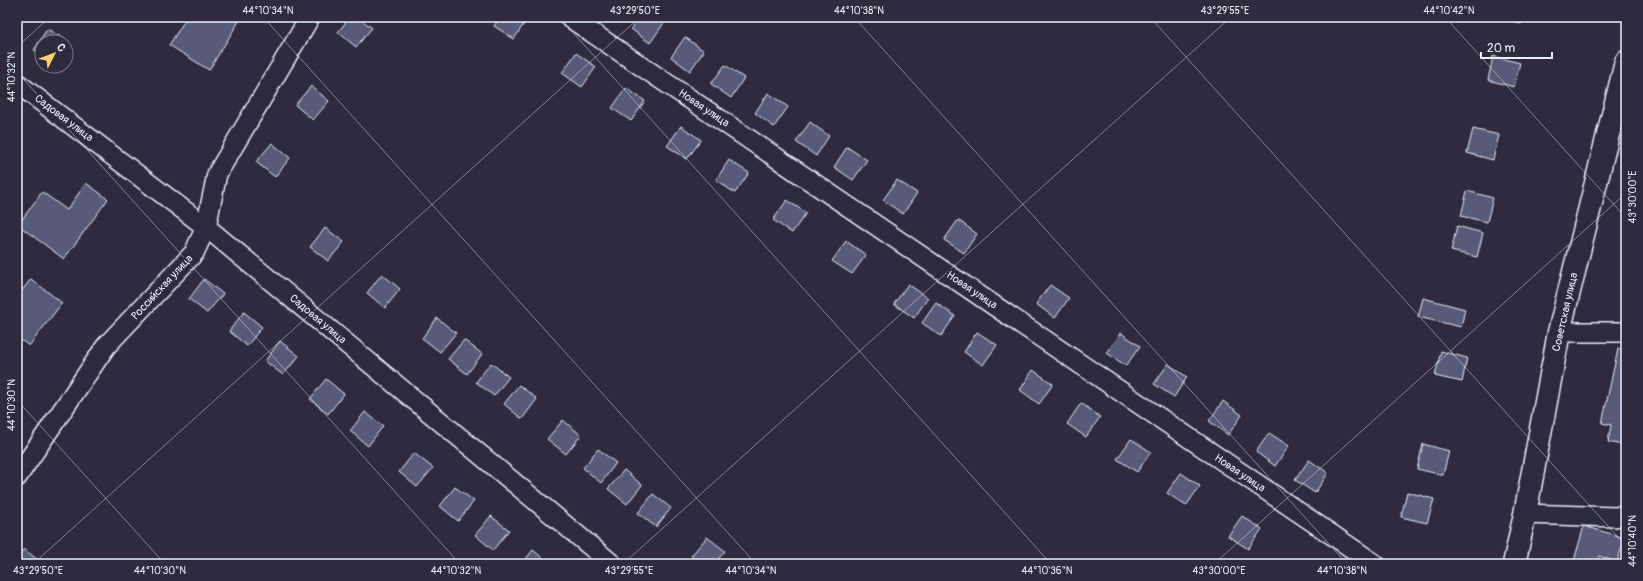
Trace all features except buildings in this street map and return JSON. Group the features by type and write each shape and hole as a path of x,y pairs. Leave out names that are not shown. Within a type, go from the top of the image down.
{"main road":[{"name":"Советская улица","path":"1514,564 1526,514 1559,332 1626,62"}],"street":[{"name":"Российская улица","path":"17,477 106,346 194,253 206,226 217,174 310,17"},
{"name":"Новая улица","path":"569,17 1375,564"},
{"name":"Садовая улица","path":"17,83 206,226 612,564"},
{"path":"1559,332 1626,332"},
{"path":"1526,514 1615,517 1626,515"}]}
